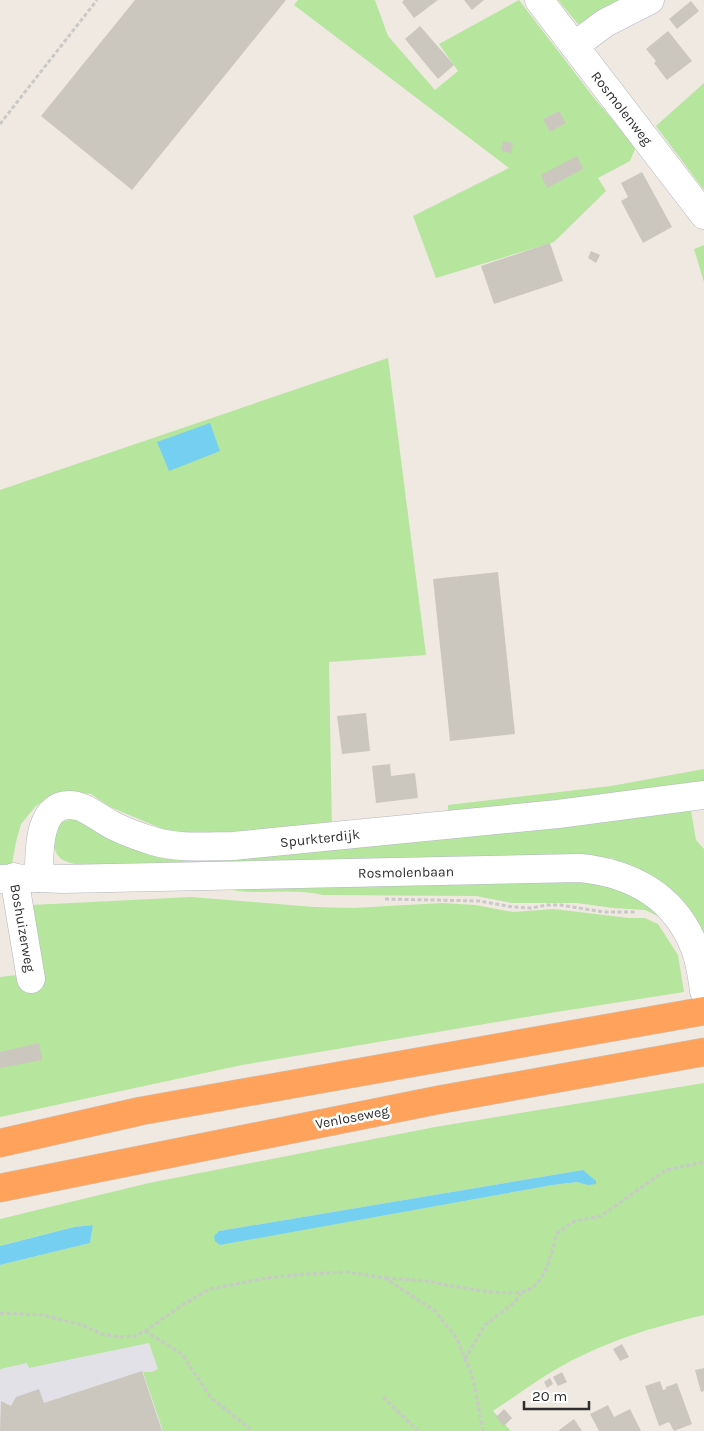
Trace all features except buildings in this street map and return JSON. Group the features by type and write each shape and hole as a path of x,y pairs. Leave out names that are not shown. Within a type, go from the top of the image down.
{"highway":[{"path":"0,1144 141,1111 704,1011"},
{"name":"Venloseweg","path":"0,1188 428,1102 704,1052"}],"street":[{"name":"Rosmolenweg","path":"539,0 704,215"},
{"path":"574,46 605,23 650,0"},
{"name":"Spurkterdijk","path":"18,878 39,858 46,818 54,809 63,806 78,806 116,827 155,842 180,845 233,846 558,814 704,795"},
{"name":"Rosmolenbaan","path":"18,878 62,879 580,868 602,870 637,882 665,903 682,922 694,945 702,982"},
{"name":"Boshuizerweg","path":"18,878 31,979"}],"path":[{"path":"0,124 96,0"},
{"path":"383,899 479,900 513,907 532,908 560,905 604,912 638,912"},
{"path":"0,1313 42,1315 83,1325 101,1334 120,1337 135,1336 145,1331 184,1304 210,1289 267,1278 347,1272 484,1291 522,1293 531,1289 545,1274 558,1232 575,1221 601,1216 666,1170 704,1162"},
{"path":"385,1278 434,1311 457,1339 472,1378 483,1431"},
{"path":"465,1359 472,1344 485,1325 515,1302 522,1293"},
{"path":"145,1331 182,1354 211,1398 253,1431"},
{"path":"384,1397 418,1431"}],"shaded area":[{"path":"0,1331 145,1333 188,1431 0,1431"}],"green space":[{"path":"298,0 375,0 388,36 435,90 458,71 439,44 519,0 594,98 636,147 630,161 598,178 606,191 554,242 436,278 413,216 509,168 294,5"},
{"path":"558,0 647,0 578,24"},
{"path":"704,83 704,190 656,126"},
{"path":"704,245 704,282 694,249"},
{"path":"388,358 426,655 329,662 332,830 189,840 110,807 91,794 73,792 50,796 35,807 21,824 12,864 0,867 0,490"},
{"path":"704,769 704,789 448,816 448,805 611,786"},
{"path":"691,811 696,840 704,849 704,943 647,874 612,858 328,861 90,867 63,860 56,852 53,842 55,831 61,823 80,819 192,856"},
{"path":"595,880 646,902 660,917 645,910 577,903 512,903 476,896 323,895 299,892 250,892 225,889"},
{"path":"191,897 314,907 353,908 442,903 475,905 513,912 554,909 629,918 645,918 658,924 678,955 684,992 242,1065 0,1117 0,977 43,972 32,905"},
{"path":"704,1083 704,1315 665,1325 608,1344 571,1361 538,1380 493,1411 511,1431 163,1431 143,1372 152,1372 158,1369 149,1343 29,1368 27,1363 0,1369 0,1265 90,1243 93,1225 74,1227 0,1246 0,1219 149,1183 435,1127","holes":["583,1170 587,1185 577,1182 553,1185 220,1245 219,1231"]}],"water":[{"path":"210,423 220,451 169,471 157,442"},
{"path":"583,1170 596,1181 596,1184 587,1185 577,1182 553,1185 220,1245 215,1241 214,1236 219,1231"},
{"path":"93,1225 90,1243 0,1265 0,1246 74,1227"}]}
